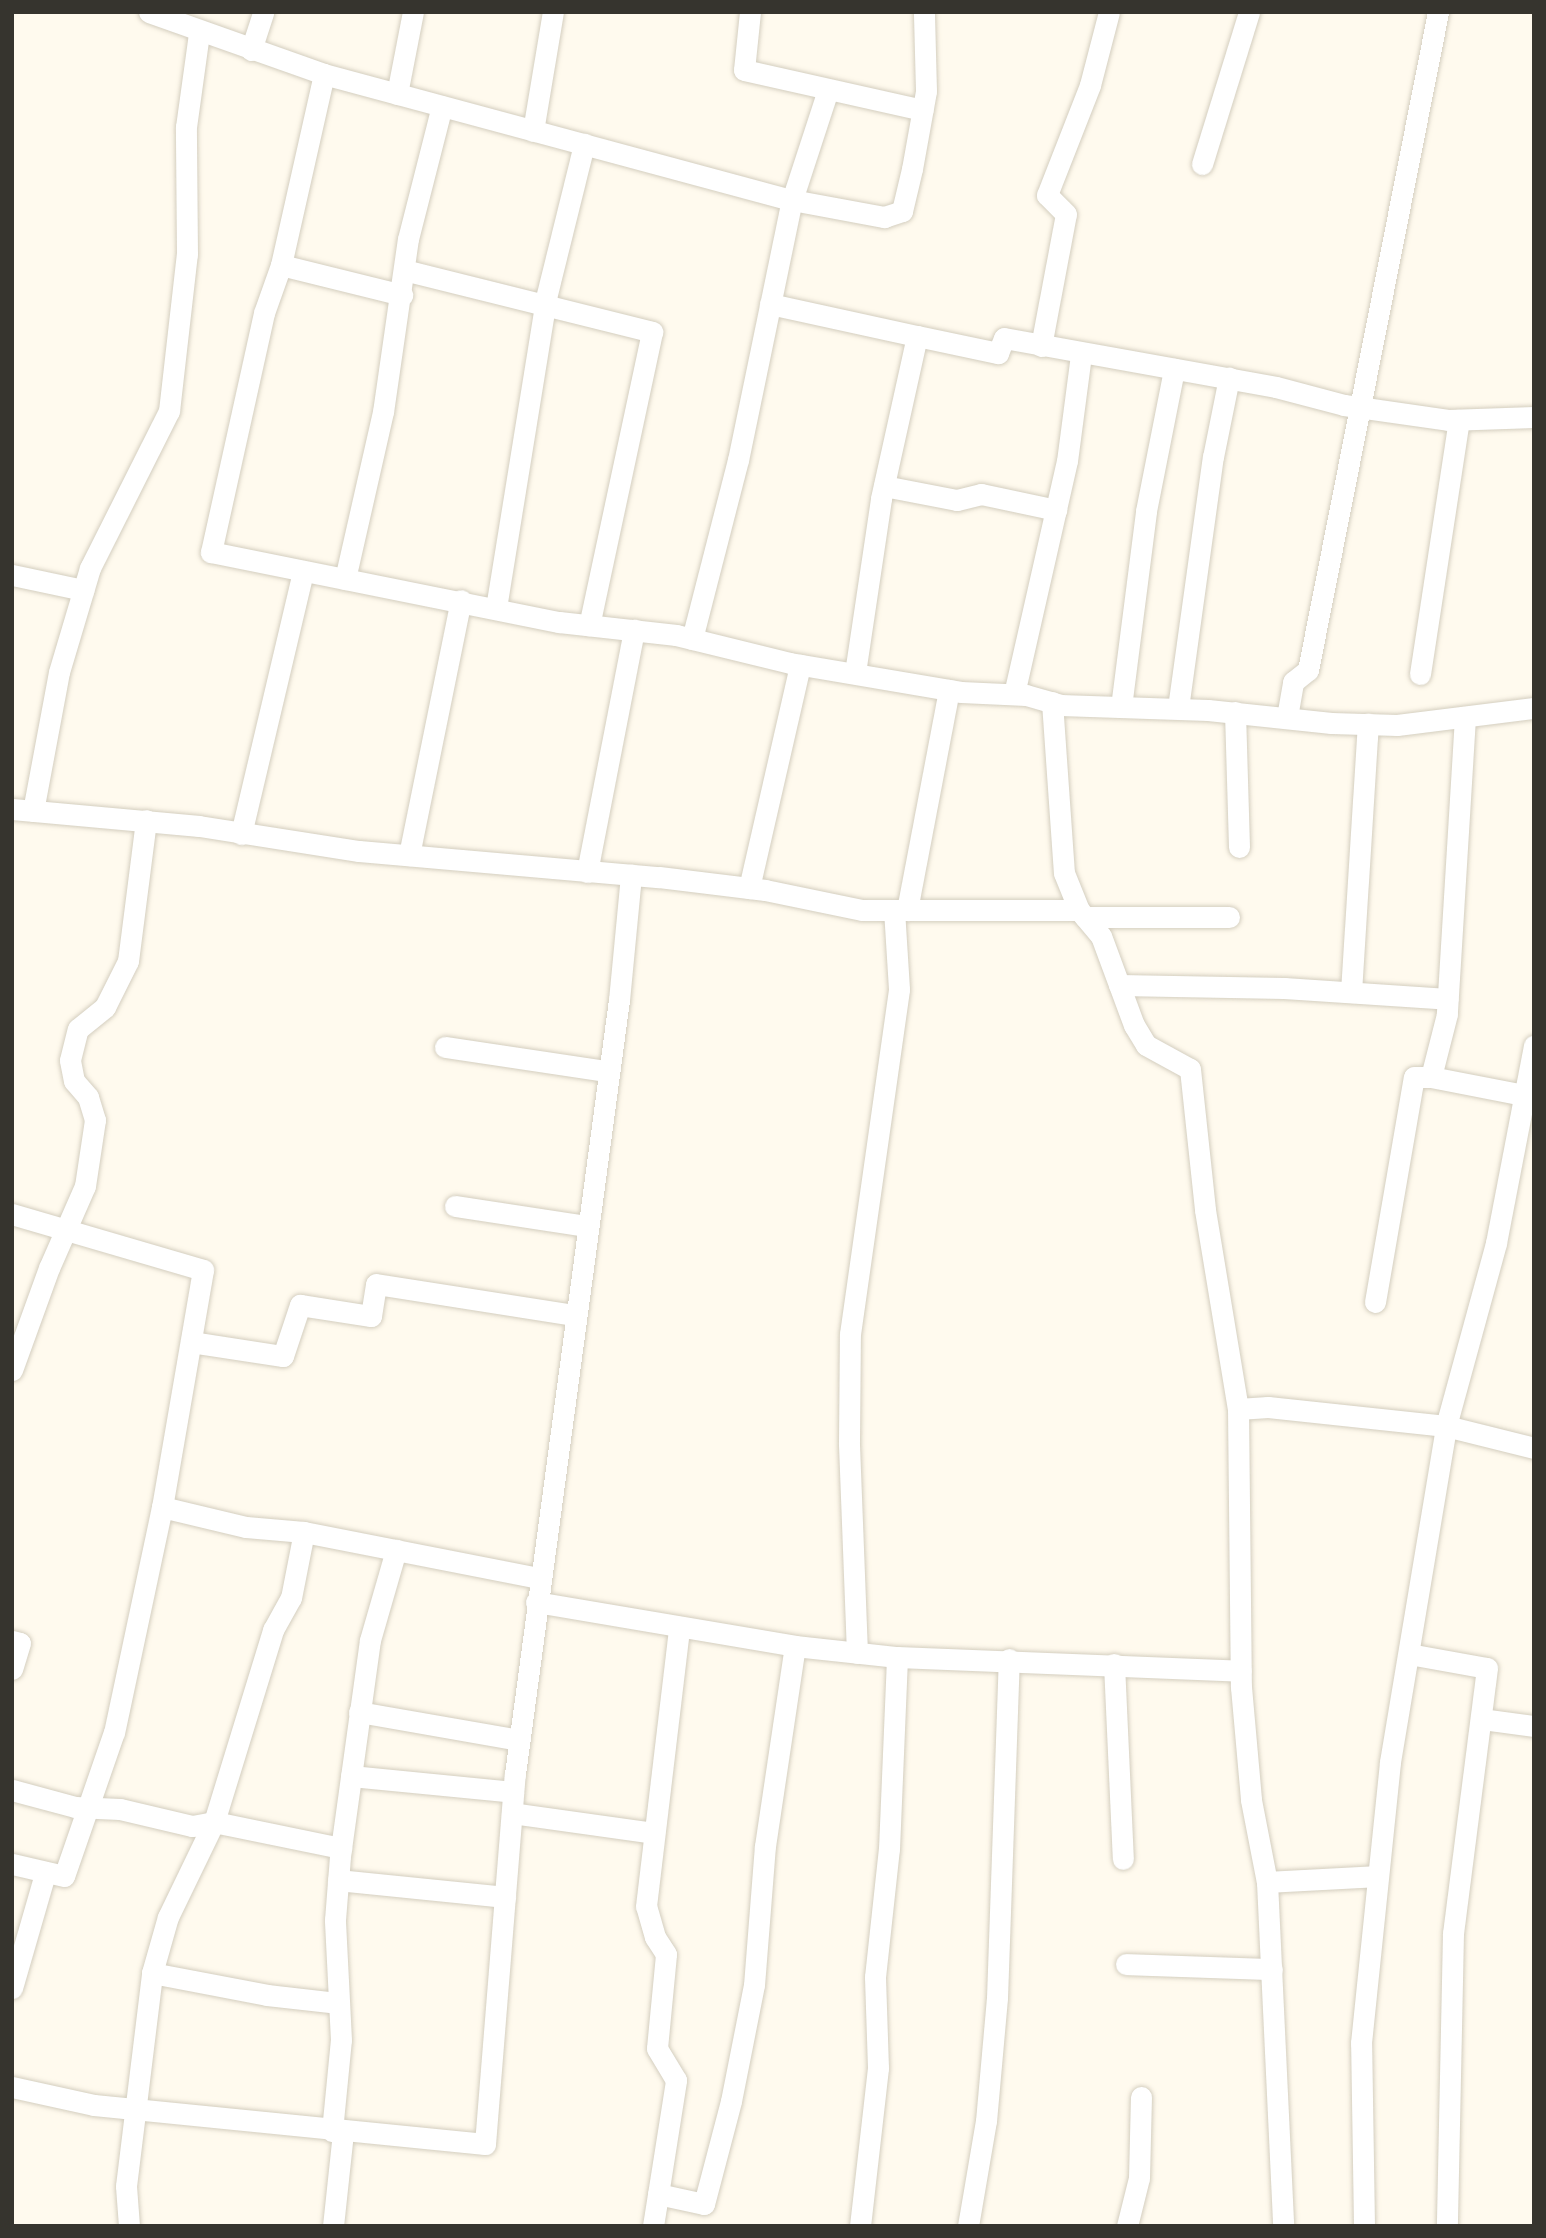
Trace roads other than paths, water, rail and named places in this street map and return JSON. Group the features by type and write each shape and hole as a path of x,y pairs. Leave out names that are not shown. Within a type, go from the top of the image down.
{"street":[{"path":"149,12 199,33 324,74 792,200 884,217 902,211 923,110 925,12"},
{"path":"251,50 263,12"},
{"path":"397,94 413,12"},
{"path":"533,131 553,12"},
{"path":"750,12 744,70 923,110"},
{"path":"1041,346 1066,214 1048,195 1090,85 1110,12"},
{"path":"1202,164 1249,12"},
{"path":"1287,717 1293,682 1308,670 1438,12"},
{"path":"199,33 186,127 187,254 169,411 90,568 59,672 23,810 146,820 409,855 749,888 862,910 1229,917"},
{"path":"324,74 281,265 264,313 211,552 303,572 589,625 692,639 800,664 949,690 1014,694 1052,702 1178,708 1367,724 1465,717 1534,708"},
{"path":"692,639 738,460 792,200 828,90"},
{"path":"345,579 383,412 408,239 442,106"},
{"path":"496,608 545,306 584,144"},
{"path":"281,265 402,295"},
{"path":"404,271 652,332 589,625"},
{"path":"770,304 998,353 1004,338 1081,354 1229,378 1360,408 1459,420 1534,417"},
{"path":"855,673 884,486 917,336"},
{"path":"1014,694 1056,510 1081,354"},
{"path":"1121,707 1146,511 1174,369"},
{"path":"1178,708 1211,470 1229,378"},
{"path":"1420,674 1459,420"},
{"path":"884,486 957,500 981,494 1056,510"},
{"path":"241,834 303,572"},
{"path":"12,575 83,590"},
{"path":"409,855 461,600"},
{"path":"587,872 634,630"},
{"path":"749,888 800,664"},
{"path":"857,1653 849,1442 850,1334 900,989 901,910 949,690"},
{"path":"1052,702 1064,873 1082,913 1101,936 1146,1045 1190,1069 1205,1210 1238,1409 1241,1671 1251,1800 1267,1882 1283,2226"},
{"path":"1235,712 1239,847"},
{"path":"1431,1077 1448,999 1465,717"},
{"path":"1351,992 1367,724"},
{"path":"12,1370 85,1186 95,1120 88,1097 75,1081 69,1060 78,1029 105,1007 128,961 146,820"},
{"path":"12,2087 135,2109 337,2132 485,2144 513,1792 631,875"},
{"path":"1119,985 1351,992 1448,999"},
{"path":"1364,2226 1361,2043 1390,1762 1446,1426 1496,1244 1534,1046"},
{"path":"445,1047 606,1071"},
{"path":"1375,1302 1414,1077 1528,1088"},
{"path":"455,1206 586,1226"},
{"path":"12,1214 65,1232 202,1270 162,1507 114,1732 64,1876 45,1874 12,1864"},
{"path":"191,1342 283,1356 300,1305 371,1316 376,1284 575,1315"},
{"path":"1238,1409 1279,1408 1446,1426 1534,1448"},
{"path":"162,1507 246,1527 304,1532 539,1578"},
{"path":"129,2226 126,2186 152,1973 168,1917 214,1822 273,1630 291,1598 304,1532"},
{"path":"333,2226 341,2040 338,2003 338,1880 370,1640 396,1550"},
{"path":"536,1602 795,1646 897,1657 1009,1659 1241,1671"},
{"path":"653,2226 676,2080 657,2048 666,1954 654,1937 646,1906 679,1628"},
{"path":"12,1641 20,1643 12,1669"},
{"path":"658,2194 704,2204 731,2101 754,1985 765,1846 795,1646"},
{"path":"1409,1654 1487,1668 1453,1933 1447,2226"},
{"path":"860,2226 878,2068 874,1977 889,1849 897,1657"},
{"path":"968,2226 973,2178 986,2121 997,1998 1009,1659"},
{"path":"1114,1664 1124,1859"},
{"path":"359,1712 519,1740"},
{"path":"1482,1718 1534,1726"},
{"path":"351,1776 513,1792"},
{"path":"12,1790 89,1808 120,1809 192,1826 214,1822 341,1848"},
{"path":"512,1814 653,1833"},
{"path":"12,1988 45,1874"},
{"path":"1267,1882 1378,1875"},
{"path":"338,1880 505,1897"},
{"path":"1126,1964 1272,1969"},
{"path":"152,1973 267,1996 338,2003"},
{"path":"1127,2226 1139,2178 1141,2097"}]}
